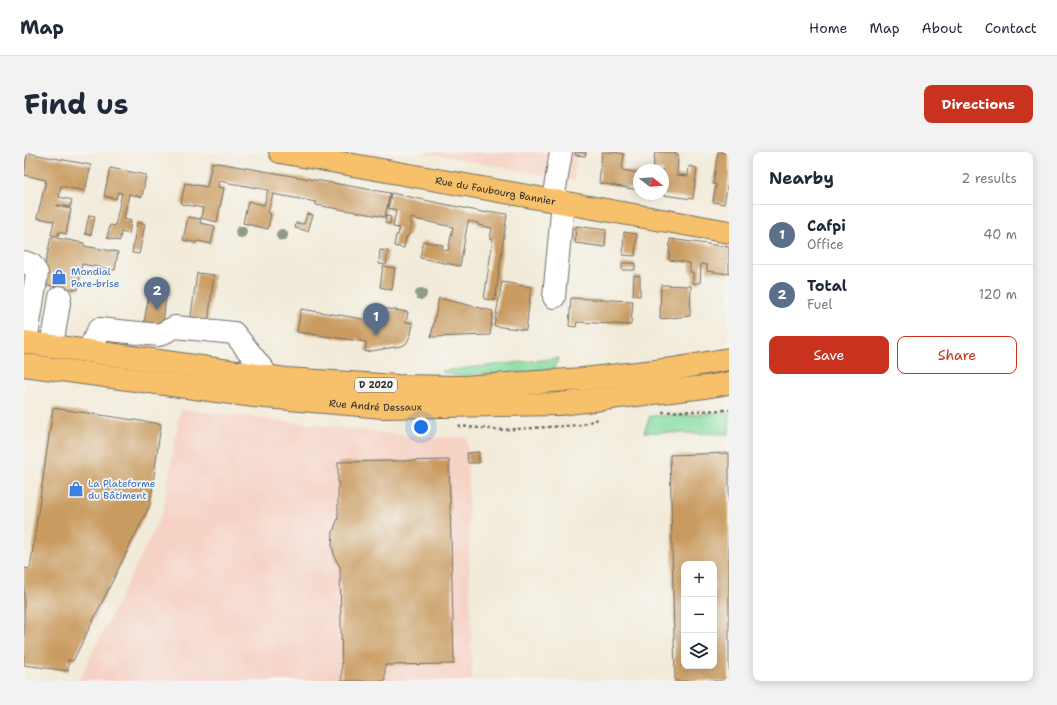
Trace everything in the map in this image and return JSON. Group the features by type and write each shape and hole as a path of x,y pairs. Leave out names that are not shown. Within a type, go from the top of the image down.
{"main road":[{"name":"Rue du Faubourg Bannier","path":"280,152 322,156 558,201 723,229"},
{"name":"Rue André Dessaux","path":"24,344 52,346 269,377 335,383 397,386 464,387 583,379 673,369 729,359"},
{"name":"Rue André Dessaux","path":"24,344 85,351"},
{"name":"Rue André Dessaux","path":"24,365 254,396 383,407 560,404 729,383"}],"street":[{"path":"554,153 558,201 554,297"},
{"path":"24,262 32,265 37,273 24,344"},
{"path":"52,346 60,297"},
{"path":"85,351 99,329 159,335 175,326 234,333 269,377"},
{"path":"704,387 729,391"}],"shaded area":[{"path":"423,152 576,152 574,181"},
{"path":"180,409 419,437 467,438 472,681 78,681 163,512"}],"green space":[{"path":"559,358 554,370 457,376 441,371"},
{"path":"729,413 729,434 644,432 650,416"}],"building":[{"path":"575,152 586,152 585,156 575,155"},
{"path":"602,152 624,154 622,170 633,172 633,189 599,183"},
{"path":"655,152 675,152 675,154 678,154 677,175 688,176 689,166 697,168 693,199 669,196 669,164 654,164"},
{"path":"718,152 729,152 729,177 724,204 713,202 716,184 713,184"},
{"path":"27,153 91,165 85,191 61,186 59,197 72,200 70,207 57,205 71,209 66,234 59,232 58,236 51,235 54,221 37,218 46,180 24,175"},
{"path":"212,162 390,193 385,217 316,205 316,202 273,194 268,213 271,214 268,229 243,223 248,201 264,205 268,190 219,181 218,187 224,188 217,222 201,218 203,208 181,204 185,183 207,187"},
{"path":"110,168 146,175 142,197 129,194 124,219 131,221 129,234 121,232 120,241 107,238 110,225 115,226 122,193 118,192 116,199 104,196"},
{"path":"391,193 487,213 487,211 507,214 495,300 484,299 493,239 490,238 492,228 468,221 460,266 420,258 423,241 443,245 442,249 448,251 453,227 410,218 410,222 412,223 408,237 406,237 404,248 394,246 399,228 393,227 396,210 388,208"},
{"path":"307,214 313,215 308,231 295,228 296,223 304,224"},
{"path":"89,215 95,216 91,235 85,234"},
{"path":"386,216 391,217 390,224 385,223"},
{"path":"188,217 201,219 200,223 215,226 211,244 183,240"},
{"path":"137,222 145,224 139,254 132,253"},
{"path":"576,226 606,230 605,247 575,243"},
{"path":"624,232 637,234 635,256 623,255"},
{"path":"51,237 84,243 84,246 118,252 115,270 82,264 78,290 41,284"},
{"path":"670,239 729,247 729,274 707,271 707,265 701,264 700,283 693,283 693,272 690,272 690,263 669,260"},
{"path":"380,250 388,251 386,265 379,264"},
{"path":"622,263 635,263 635,270 622,270"},
{"path":"383,266 395,268 392,290 380,287"},
{"path":"197,273 214,275 206,339 188,337"},
{"path":"634,275 640,276 640,296 633,295"},
{"path":"502,282 531,287 526,330 494,326"},
{"path":"661,285 691,286 690,316 660,319"},
{"path":"149,293 166,295 163,325 144,323"},
{"path":"439,298 493,311 490,335 431,337"},
{"path":"571,298 633,301 631,325 577,322 576,327 569,326"},
{"path":"383,308 408,312 406,322 413,323 411,334 406,344 365,352 366,342 297,332 301,309 370,320 370,316 381,318"},
{"path":"53,408 161,424 150,505 73,661 68,660 68,671 24,665 24,568 30,569"},
{"path":"479,452 479,463 468,463 467,453"},
{"path":"729,453 729,681 675,681 670,455"},
{"path":"449,460 454,664 385,665 385,681 342,681 340,567 335,558 332,545 333,532 338,518 338,462"}],"place":[{"name":"Mondial Pare-brise","path":"59,277"},
{"name":"Total","path":"157,310"},
{"name":"Cafpi","path":"376,336"},
{"name":"La Plateforme du Bâtiment","path":"76,489"}]}
